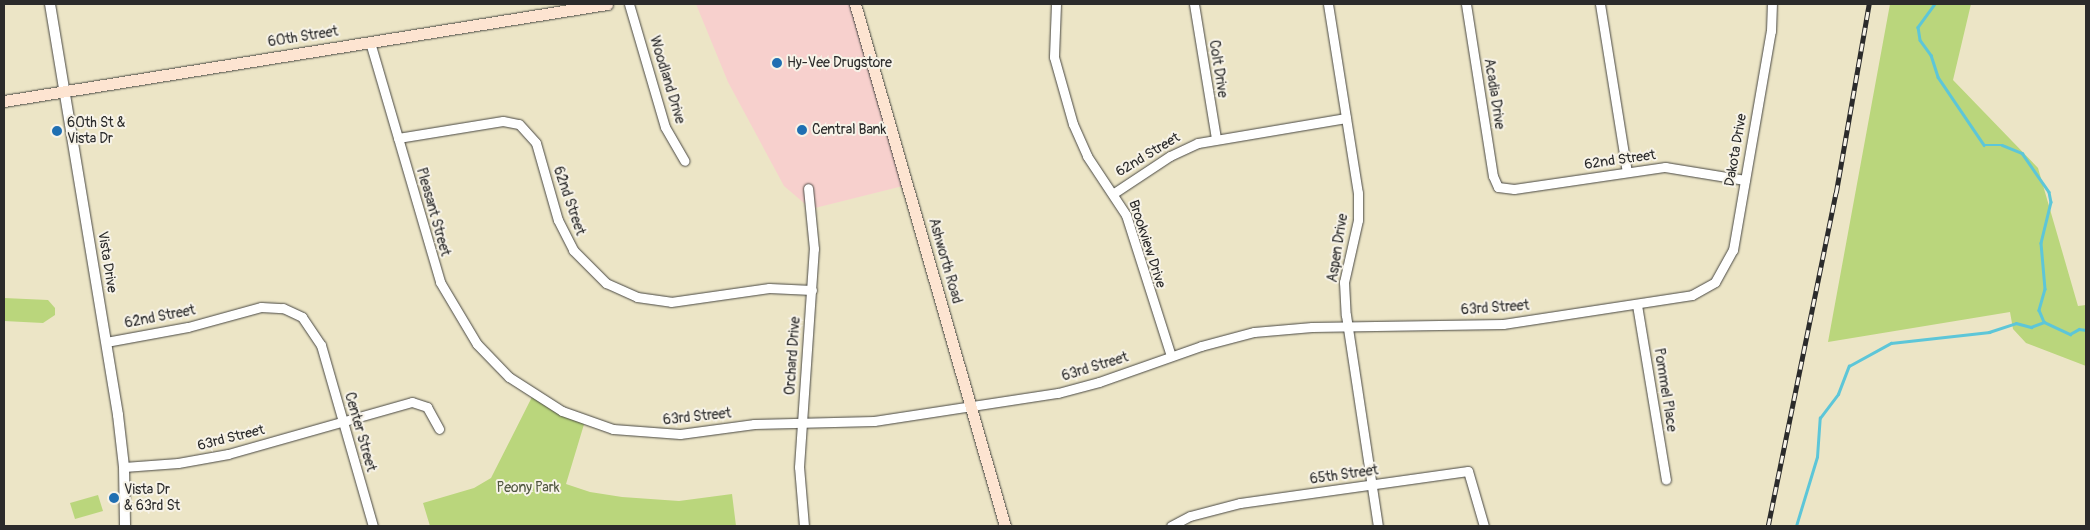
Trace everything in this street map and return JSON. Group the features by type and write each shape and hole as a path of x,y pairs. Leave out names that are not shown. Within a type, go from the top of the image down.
{"main road":[{"name":"60th Street","path":"4,100 607,4"},
{"name":"Ashworth Road","path":"855,4 1005,526"}],"street":[{"name":"Vista Drive","path":"50,4 106,342 124,467 125,526"},
{"name":"Woodland Drive","path":"629,4 666,127 685,161"},
{"name":"Brookview Drive","path":"1056,4 1054,57 1073,124 1087,156 1114,193 1128,223 1171,356"},
{"name":"Colt Drive","path":"1194,4 1216,139"},
{"name":"Aspen Drive","path":"1328,4 1358,193 1358,220 1344,282 1348,326 1378,526"},
{"name":"Acadia Drive","path":"1466,4 1493,176 1498,187"},
{"path":"1600,4 1627,172"},
{"name":"Dakota Drive","path":"1702,290 1715,282 1729,261 1771,31 1772,4"},
{"name":"Pleasant Street","path":"370,42 440,282 463,325 504,373"},
{"name":"62nd Street","path":"1114,193 1182,149 1216,139 1346,118"},
{"name":"62nd Street","path":"398,138 503,121 520,124 536,143 558,220 573,250 606,283 637,297 671,302 769,288 812,290"},
{"name":"62nd Street","path":"1498,187 1514,189 1665,167 1745,180"},
{"name":"Orchard Drive","path":"804,526 799,487 815,233 808,188"},
{"name":"63rd Street","path":"504,373 562,411 591,423 628,431 680,434 754,424 874,421 971,407 1080,388 1171,356 1254,332 1348,326 1503,324 1682,298 1702,290"},
{"name":"Pommel Place","path":"1637,305 1666,480"},
{"name":"62nd Street","path":"106,342 188,327 272,306 302,318 321,345"},
{"name":"Center Street","path":"321,345 373,526"},
{"name":"63rd Street","path":"124,467 204,460 412,402 427,407 439,429"},
{"name":"65th Street","path":"1171,526 1190,516 1240,504 1468,471 1484,526"}],"shaded area":[{"path":"696,4 855,4 907,185 811,209 784,186 728,82"}],"green space":[{"path":"1890,4 1971,4 1953,80 2038,168 2078,306 2086,305 2086,366 2026,343 2013,329 2010,312 1828,342"},
{"path":"4,298 48,300 55,308 55,315 43,323 4,321"},
{"name":"Peony Park","path":"533,395 585,421 566,484 590,492 622,497 679,501 732,494 736,526 430,526 423,503 474,488 491,478"},
{"path":"98,495 103,511 75,519 70,503"}],"waterway":[{"path":"1935,4 1918,27 1920,40 1931,55 1938,77 1984,145 2002,145 2022,153 2049,192 2051,202 2041,243 2045,289 2039,310 2044,322 2070,334 2079,329 2086,330"},
{"path":"1796,526 1817,457 1820,418 1838,394 1849,366 1891,343 1989,332 2016,323 2031,327 2044,322"}],"railway":[{"path":"1768,526 1836,193 1869,4"}],"place":[{"name":"Hy-Vee Drugstore","path":"777,63"},
{"name":"Central Bank","path":"802,130"},
{"name":"60th St & Vista Dr","path":"57,131"},
{"name":"Vista Dr & 63rd St","path":"114,498"}]}
